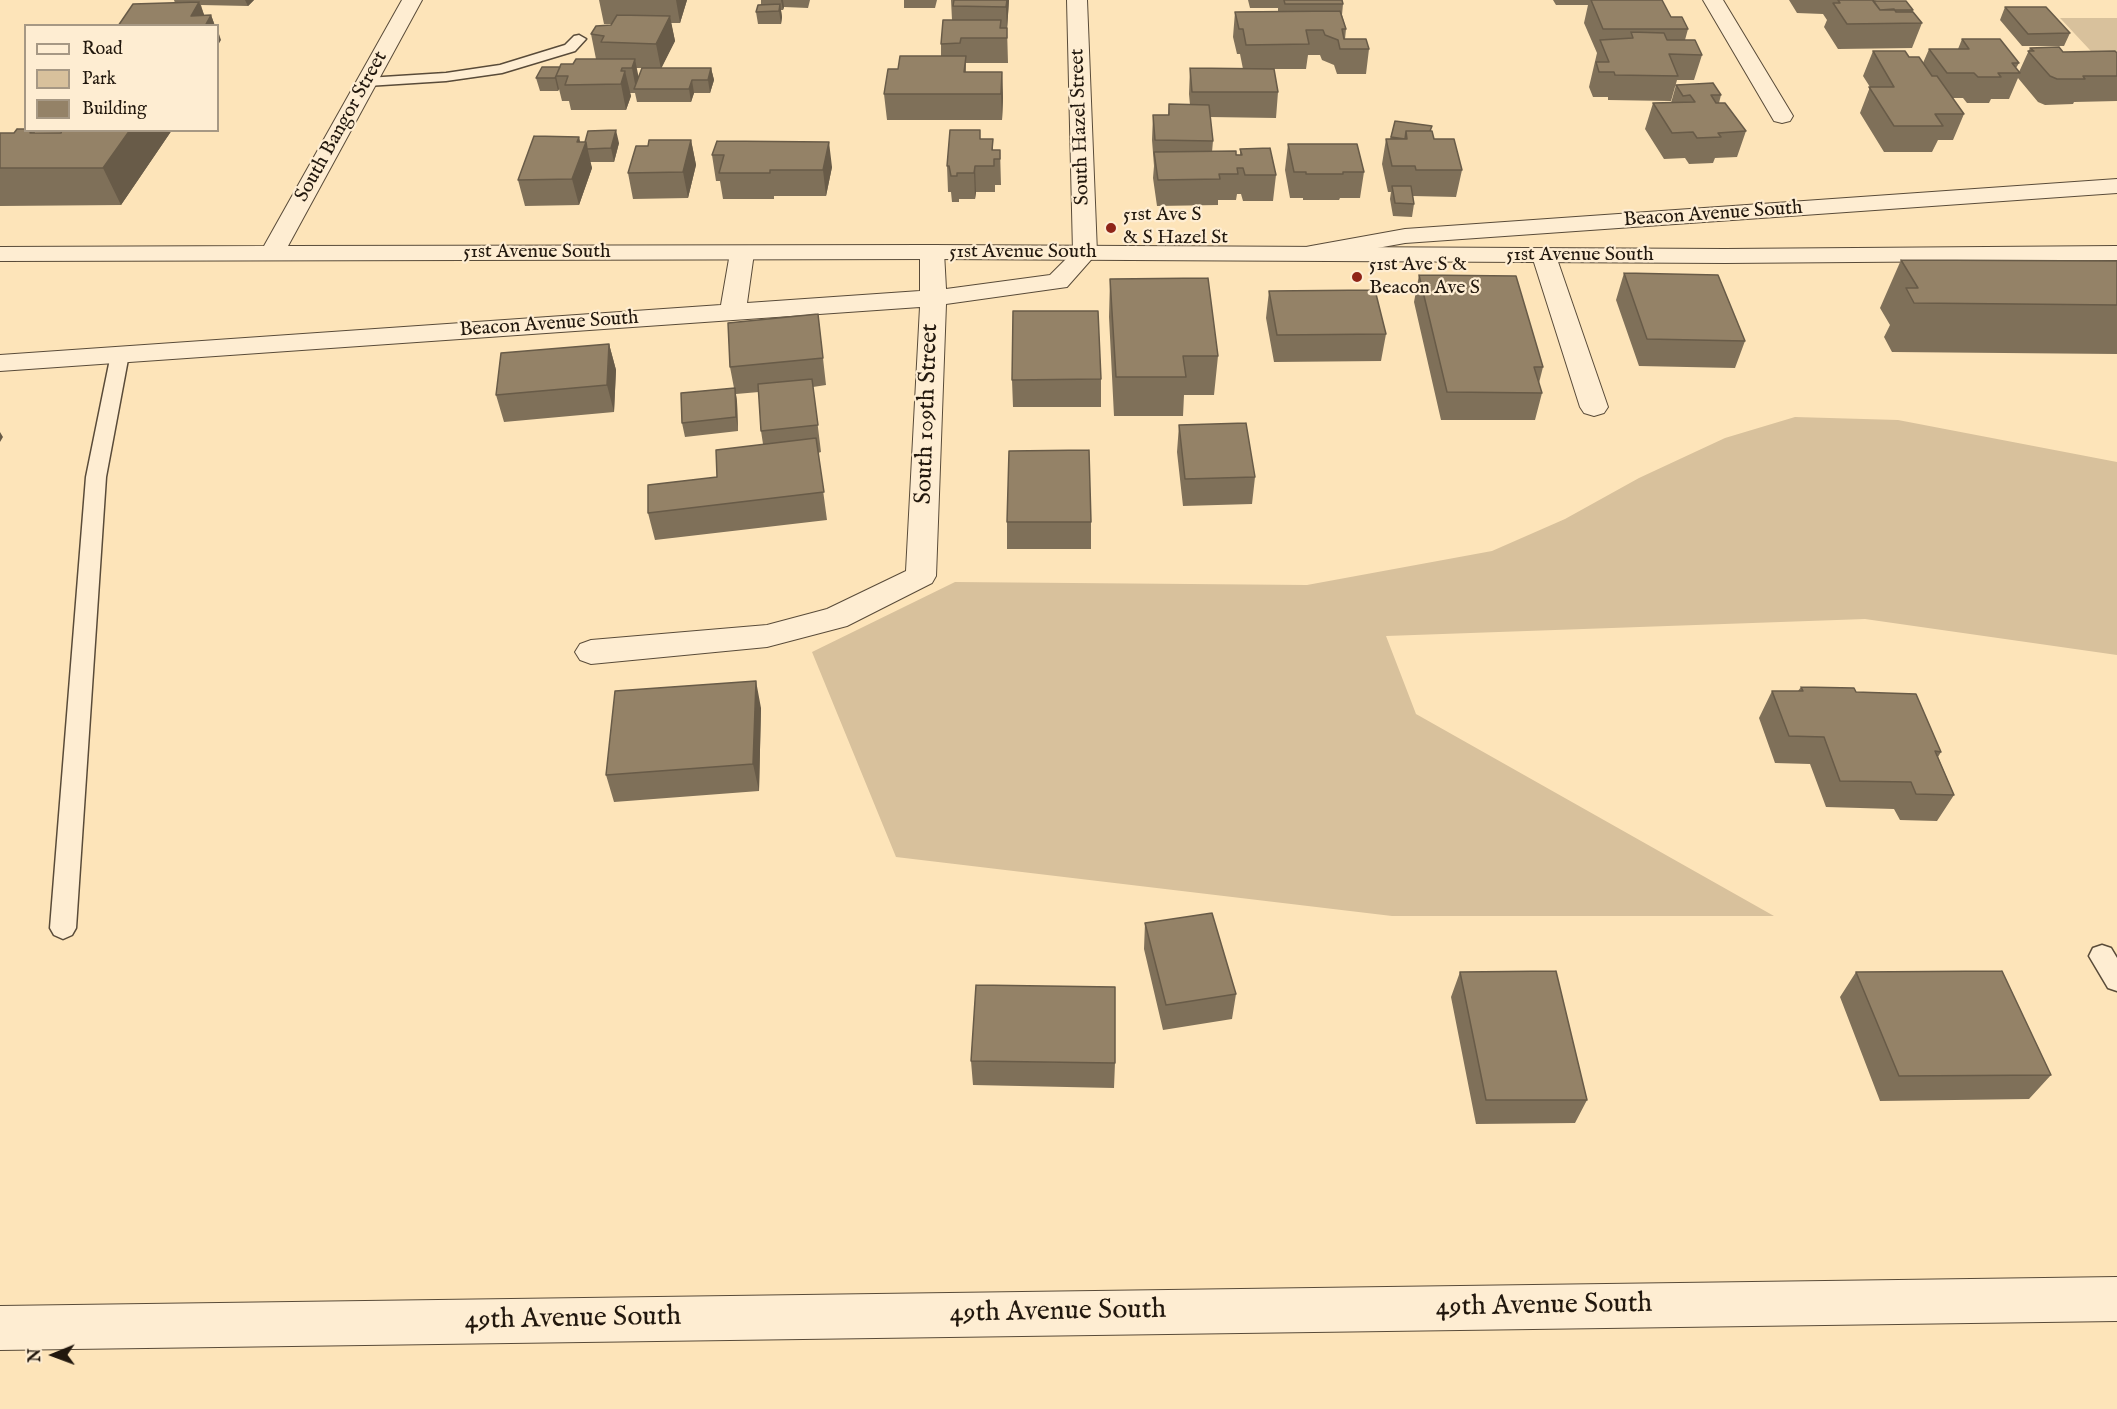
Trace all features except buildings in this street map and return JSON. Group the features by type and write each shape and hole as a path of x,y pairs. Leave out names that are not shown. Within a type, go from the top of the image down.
{"street":[{"name":"South Bangor Street","path":"272,253 412,0"},
{"name":"South Hazel Street","path":"1077,0 1085,253"},
{"path":"1713,0 1782,116"},
{"name":"Beacon Avenue South","path":"1311,253 1405,236 2117,186"},
{"name":"51st Avenue South","path":"0,254 932,252 1544,256 2117,253"},
{"name":"South 109th Street","path":"591,652 767,636 836,618 921,576 933,298 932,252"},
{"path":"733,312 742,253"},
{"name":"Beacon Avenue South","path":"0,363 933,298 1058,282 1085,253"},
{"path":"1544,256 1594,407"},
{"name":"49th Avenue South","path":"0,1328 2117,1299"}],"lane":[{"path":"367,82 446,77 502,69 570,48 579,39"},
{"path":"63,928 96,477 120,354"},
{"path":"2102,956 2117,980"}],"green space":[{"path":"2060,18 2117,18 2117,79"},
{"path":"1795,417 1898,420 2117,462 2117,655 1865,619 1386,636 1416,714 1774,916 1392,916 896,857 812,652 955,582 1307,585 1492,551 1565,519 1639,478 1725,438"}],"place":[{"name":"51st Ave S & S Hazel St","path":"1111,228"},
{"name":"51st Ave S & Beacon Ave S","path":"1357,277"}]}
